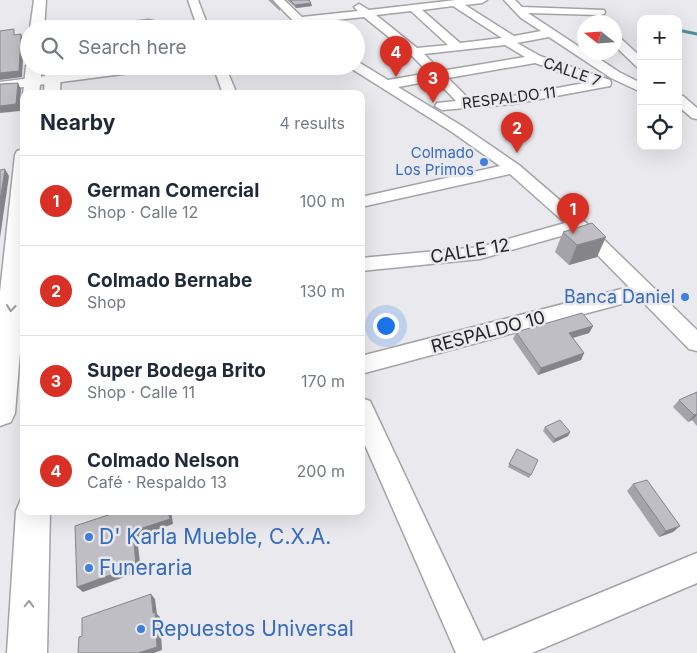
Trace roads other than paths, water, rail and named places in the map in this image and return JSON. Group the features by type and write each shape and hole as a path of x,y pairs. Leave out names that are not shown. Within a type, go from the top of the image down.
{"main road":[{"path":"38,20 40,0"},
{"path":"0,413 20,189"},
{"path":"27,653 33,515"}],"street":[{"path":"193,0 201,20"},
{"path":"278,0 299,20 482,0"},
{"path":"352,0 364,12 415,52 468,105"},
{"path":"509,0 525,16 637,88"},
{"name":"CALLE 7","path":"456,4 536,59 605,83 637,89"},
{"path":"413,8 458,47"},
{"path":"520,10 603,14"},
{"path":"415,52 551,33"},
{"path":"622,46 637,60"},
{"path":"384,84 536,59"},
{"path":"365,72 427,108 513,168 577,226 697,343"},
{"path":"0,86 89,75"},
{"path":"223,75 228,90"},
{"name":"RESPALDO 11","path":"442,106 513,100 605,83"},
{"path":"682,104 697,115"},
{"path":"365,201 513,168"},
{"name":"CALLE 12","path":"365,265 480,253 577,226"},
{"name":"RESPALDO 10","path":"365,364 643,291"},
{"path":"365,417 472,653"},
{"path":"494,653 697,568"}],"waterway":[{"path":"682,31 697,34"}],"place":[{"name":"Colmado Nelson","path":"396,77"},
{"name":"Super Bodega Brito","path":"433,103"},
{"name":"Colmado Bernabe","path":"517,153"},
{"name":"Colmado Los Primos","path":"484,162"},
{"name":"German Comercial","path":"573,234"},
{"name":"Banca Daniel","path":"685,297"},
{"name":"D' Karla Mueble, C.X.A.","path":"89,537"},
{"name":"Funeraria","path":"89,568"},
{"name":"Repuestos Universal","path":"141,629"}]}
